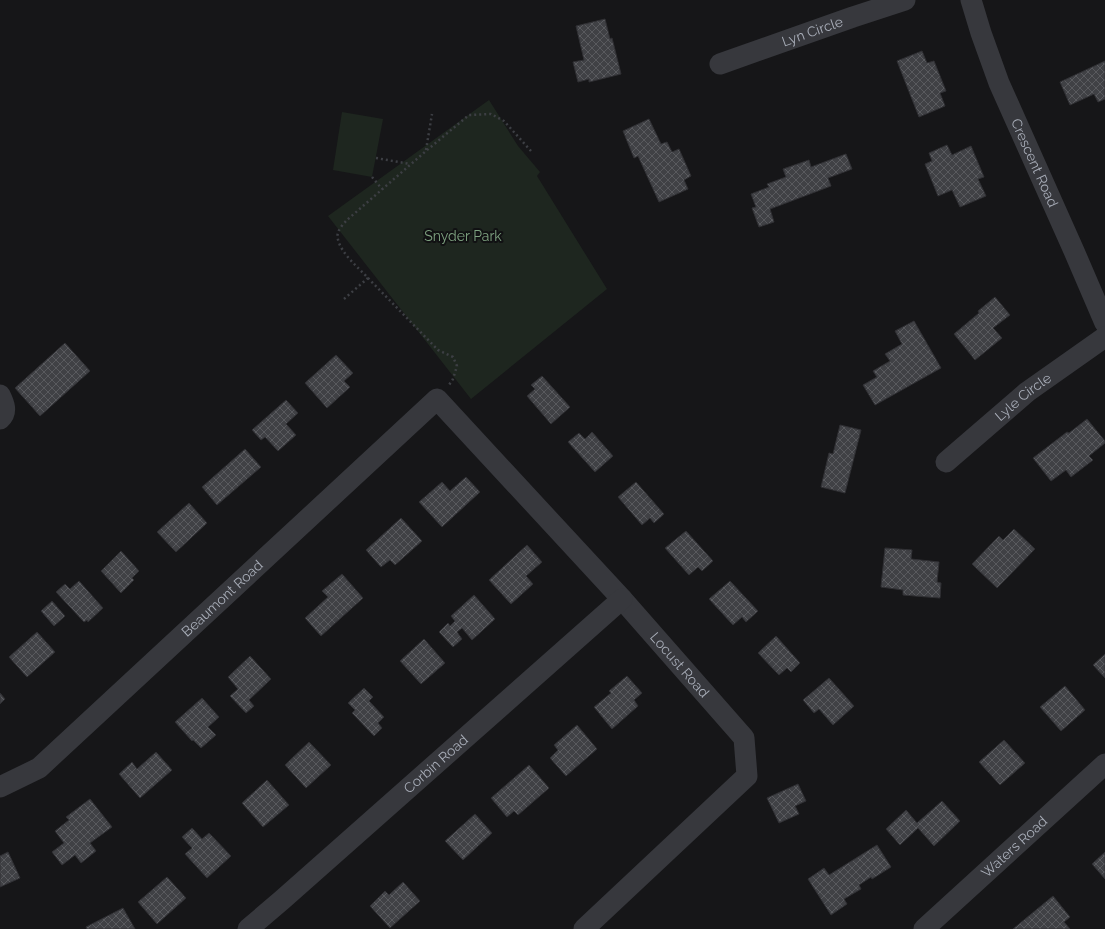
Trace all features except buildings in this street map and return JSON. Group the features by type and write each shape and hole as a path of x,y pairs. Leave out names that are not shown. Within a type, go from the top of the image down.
{"street":[{"name":"Lyn Circle","path":"720,64 905,0"},
{"name":"Crescent Road","path":"971,0 981,33 1000,83 1105,323"},
{"name":"Lyle Circle","path":"946,462 1027,392 1105,338"},
{"path":"0,395 5,411 4,416 0,419"},
{"name":"Locust Road","path":"437,399 622,598 744,738 747,776 584,929"},
{"name":"Beaumont Road","path":"0,787 39,768 437,399"},
{"name":"Corbin Road","path":"248,929 622,598"},
{"name":"Waters Road","path":"924,929 1105,764"}],"path":[{"path":"426,151 432,114"},
{"path":"437,399 453,379 457,366 453,356 438,350 368,278 342,249 338,240 339,231 347,220 469,115 491,114 504,121 531,151"},
{"path":"376,158 411,164"},
{"path":"372,177 382,189"},
{"path":"344,299 368,278"}],"green space":[{"name":"Snyder Park","path":"489,100 518,146 540,172 537,176 607,289 471,399 328,216"},
{"path":"342,112 383,119 372,177 333,170"}]}
